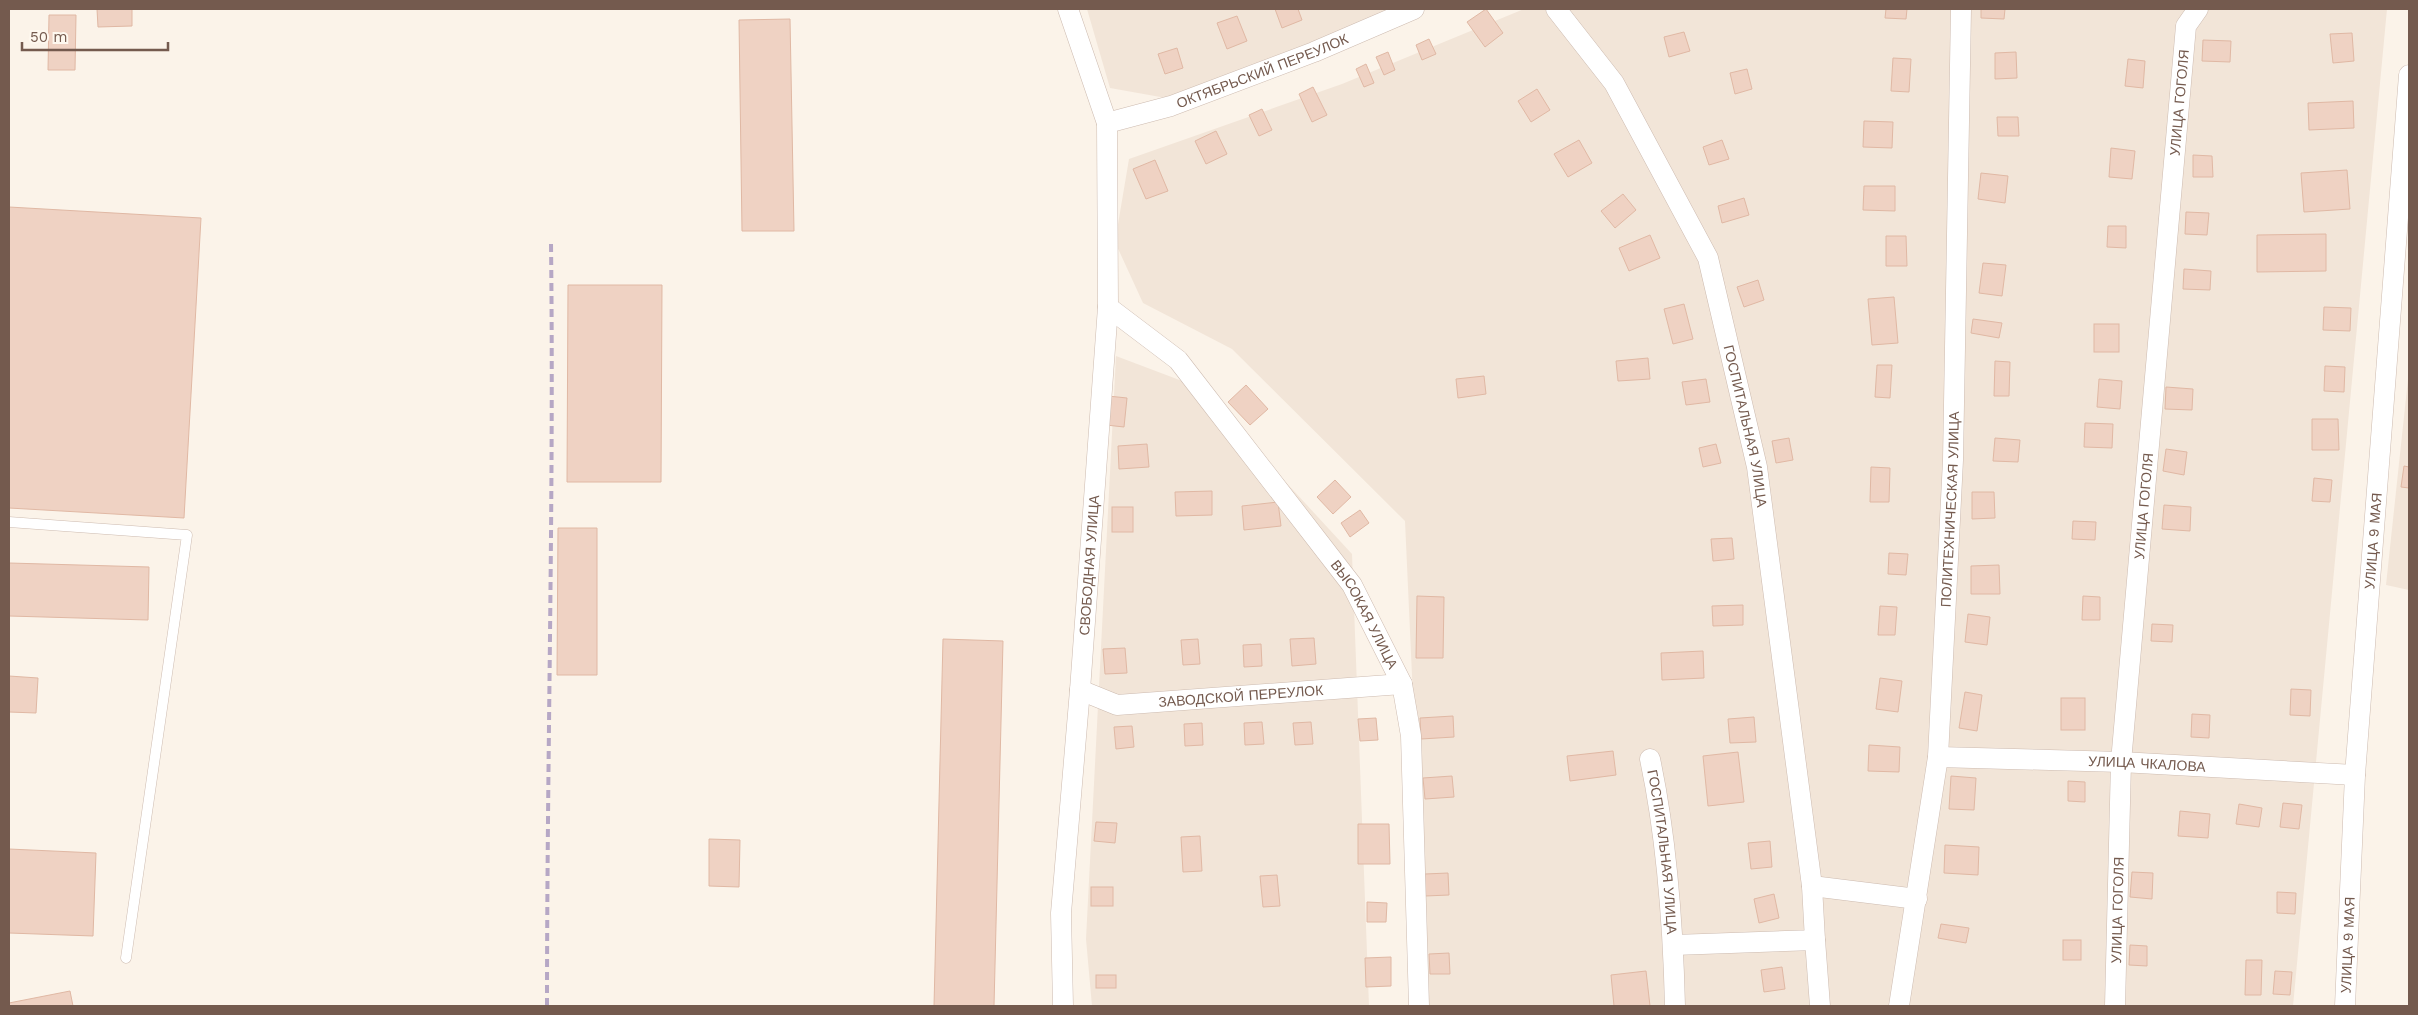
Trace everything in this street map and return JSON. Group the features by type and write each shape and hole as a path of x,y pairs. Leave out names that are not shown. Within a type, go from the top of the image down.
{"street":[{"name":"СВОБОДНАЯ УЛИЦА","path":"1064,1006 1060,912 1080,690 1108,307 1107,123 1068,9"},
{"name":"ОКТЯБРЬСКИЙ ПЕРЕУЛОК","path":"1107,123 1171,106 1314,52 1414,9"},
{"name":"ГОСПИТАЛЬНАЯ УЛИЦА","path":"1556,9 1614,83 1708,258 1757,467 1812,886 1820,1006"},
{"name":"ПОЛИТЕХНИЧЕСКАЯ УЛИЦА","path":"1899,1006 1938,757 1954,460 1961,9"},
{"name":"УЛИЦА ГОГОЛЯ","path":"2115,1006 2122,762 2186,26 2198,9"},
{"name":"УЛИЦА 9 МАЯ","path":"2345,1006 2355,775 2409,75"},
{"name":"ВЫСОКАЯ УЛИЦА","path":"1108,307 1178,360 1352,585 1402,684 1411,736 1419,1006"},
{"name":"ЗАВОДСКОЙ ПЕРЕУЛОК","path":"1080,690 1117,705 1402,684"},
{"name":"УЛИЦА ЧКАЛОВА","path":"1938,757 2122,762 2355,775"},
{"name":"ГОСПИТАЛЬНАЯ УЛИЦА","path":"1650,759 1658,798 1674,945 1675,1006"},
{"path":"1812,886 1917,899"},
{"name":"ГОСПИТАЛЬНАЯ УЛИЦА","path":"1674,945 1815,940"}],"lane":[{"path":"9,522 187,535 126,958"}],"shaded area":[{"path":"1087,9 1393,9 1309,46 1166,98 1110,88"},
{"path":"1524,9 2387,9 2293,1006 1427,1006 1405,521 1232,349 1143,303 1115,242 1129,159 1342,84"},
{"path":"1116,356 1198,387 1352,554 1369,1006 1092,1006 1086,939"},
{"path":"2409,370 2409,590 2386,585"}],"building":[{"path":"97,9 132,9 132,26 98,27"},
{"path":"1275,9 1298,9 1302,20 1282,28"},
{"path":"1486,9 1503,33 1485,47 1467,22"},
{"path":"1886,9 1907,9 1906,19 1885,18"},
{"path":"1981,9 2005,9 2004,19 1981,18"},
{"path":"49,15 76,15 75,70 48,70"},
{"path":"1237,16 1247,41 1227,49 1217,23"},
{"path":"790,19 794,231 742,231 739,20"},
{"path":"1684,32 1690,51 1669,57 1664,37"},
{"path":"2352,33 2354,61 2333,63 2330,34"},
{"path":"1429,39 1436,54 1422,60 1416,45"},
{"path":"2203,40 2231,41 2230,62 2202,61"},
{"path":"1177,48 1183,68 1165,74 1158,54"},
{"path":"1388,52 1395,70 1384,75 1376,57"},
{"path":"2016,52 2017,78 1995,79 1995,53"},
{"path":"1893,58 1911,59 1909,92 1891,91"},
{"path":"2128,59 2145,61 2143,88 2125,86"},
{"path":"1366,64 1374,83 1364,87 1356,69"},
{"path":"1747,69 1752,89 1735,94 1730,73"},
{"path":"1313,87 1327,115 1312,122 1299,94"},
{"path":"1537,89 1550,110 1531,122 1518,101"},
{"path":"2353,101 2354,128 2309,130 2308,103"},
{"path":"1262,109 1272,130 1259,136 1249,115"},
{"path":"1997,117 2018,117 2019,136 1998,136"},
{"path":"1864,121 1893,122 1892,148 1863,147"},
{"path":"1216,131 1227,154 1206,164 1195,141"},
{"path":"1579,140 1592,163 1568,177 1554,154"},
{"path":"1722,140 1729,159 1709,165 1703,147"},
{"path":"2111,148 2135,151 2132,179 2109,177"},
{"path":"2193,155 2212,156 2213,177 2193,177"},
{"path":"1155,160 1168,191 1146,199 1133,169"},
{"path":"2347,170 2350,209 2304,212 2301,173"},
{"path":"1981,173 2008,176 2005,203 1978,199"},
{"path":"1864,186 1895,186 1895,211 1863,210"},
{"path":"1623,194 1636,210 1615,228 1601,211"},
{"path":"1744,198 1749,215 1722,223 1718,206"},
{"path":"9,207 201,218 184,518 9,508"},
{"path":"2186,212 2209,213 2207,235 2185,234"},
{"path":"2108,226 2126,226 2126,248 2107,247"},
{"path":"2326,234 2326,271 2257,272 2257,235"},
{"path":"1650,235 1660,258 1629,271 1619,248"},
{"path":"1886,236 1906,236 1907,266 1886,266"},
{"path":"1983,263 2006,265 2002,296 1979,293"},
{"path":"2184,269 2211,271 2210,290 2183,289"},
{"path":"1758,280 1764,300 1744,307 1737,287"},
{"path":"568,285 662,285 661,482 567,482"},
{"path":"1894,297 1898,343 1872,345 1868,299"},
{"path":"1684,304 1693,339 1673,344 1664,309"},
{"path":"2324,307 2351,308 2350,331 2323,330"},
{"path":"1973,319 2002,323 1999,338 1971,333"},
{"path":"2094,324 2119,324 2119,352 2094,352"},
{"path":"1648,358 1650,379 1618,381 1616,361"},
{"path":"1995,361 2010,362 2009,396 1994,396"},
{"path":"1877,365 1892,365 1890,398 1875,397"},
{"path":"2325,366 2345,367 2344,392 2324,391"},
{"path":"1484,376 1486,394 1458,398 1456,379"},
{"path":"1706,379 1710,402 1686,405 1682,382"},
{"path":"2099,379 2122,381 2120,409 2097,407"},
{"path":"1246,385 1268,409 1250,425 1228,402"},
{"path":"2166,387 2193,389 2192,410 2165,409"},
{"path":"1108,396 1127,398 1124,427 1106,425"},
{"path":"2312,419 2338,419 2339,450 2312,450"},
{"path":"2085,423 2113,424 2112,448 2084,447"},
{"path":"1789,438 1793,460 1776,463 1772,441"},
{"path":"1995,438 2020,440 2018,462 1993,461"},
{"path":"1147,444 1149,467 1119,469 1118,446"},
{"path":"1716,444 1721,463 1703,467 1699,448"},
{"path":"2166,449 2187,452 2184,475 2163,471"},
{"path":"2404,466 2409,467 2409,488 2401,487"},
{"path":"1871,467 1890,468 1889,502 1870,502"},
{"path":"2314,478 2332,480 2330,502 2312,501"},
{"path":"1335,480 1351,497 1333,514 1317,497"},
{"path":"1212,491 1212,515 1176,516 1175,492"},
{"path":"1972,492 1994,492 1995,518 1972,519"},
{"path":"1278,502 1281,526 1244,530 1242,506"},
{"path":"2164,505 2191,507 2190,531 2162,529"},
{"path":"1112,507 1133,507 1133,532 1112,532"},
{"path":"1360,510 1369,523 1350,537 1341,523"},
{"path":"2073,521 2096,522 2095,540 2072,539"},
{"path":"558,528 597,528 597,675 557,675"},
{"path":"1732,538 1734,559 1713,561 1711,539"},
{"path":"1889,553 1908,554 1906,575 1888,574"},
{"path":"9,563 149,567 148,620 9,616"},
{"path":"1999,565 2000,594 1971,594 1971,566"},
{"path":"1417,596 1444,597 1443,658 1416,658"},
{"path":"2083,596 2100,597 2100,620 2082,620"},
{"path":"1743,605 1743,625 1713,626 1712,606"},
{"path":"1880,606 1897,607 1895,635 1878,635"},
{"path":"1968,614 1990,617 1987,645 1965,642"},
{"path":"2152,624 2173,625 2172,642 2151,641"},
{"path":"1314,638 1316,664 1292,666 1290,639"},
{"path":"943,639 1003,641 994,1006 934,1006"},
{"path":"1198,639 1200,664 1183,665 1181,640"},
{"path":"1261,644 1262,666 1244,667 1243,645"},
{"path":"1125,648 1127,673 1105,674 1103,649"},
{"path":"1703,651 1704,678 1662,680 1661,653"},
{"path":"9,676 38,678 36,713 9,712"},
{"path":"1880,678 1902,681 1898,712 1876,709"},
{"path":"2291,689 2311,690 2310,716 2290,715"},
{"path":"1965,692 1982,695 1977,731 1959,728"},
{"path":"2061,698 2085,698 2085,730 2061,730"},
{"path":"2192,714 2210,715 2209,738 2191,737"},
{"path":"1453,716 1454,737 1421,739 1420,718"},
{"path":"1754,717 1756,742 1730,743 1728,719"},
{"path":"1376,718 1378,740 1360,741 1358,719"},
{"path":"1262,722 1264,744 1245,745 1244,723"},
{"path":"1311,722 1313,744 1295,745 1293,723"},
{"path":"1202,723 1203,745 1185,746 1184,724"},
{"path":"1132,726 1134,747 1116,749 1114,727"},
{"path":"1869,745 1900,747 1899,772 1868,771"},
{"path":"1613,751 1616,775 1570,781 1567,756"},
{"path":"1738,752 1744,802 1708,806 1703,756"},
{"path":"1452,776 1454,797 1425,799 1423,778"},
{"path":"1951,776 1976,778 1974,810 1949,809"},
{"path":"2068,781 2085,782 2085,802 2068,801"},
{"path":"2283,803 2302,805 2299,829 2280,827"},
{"path":"2239,804 2262,808 2259,827 2236,824"},
{"path":"2180,811 2210,814 2208,838 2178,836"},
{"path":"1096,822 1117,823 1115,843 1094,841"},
{"path":"1358,824 1389,824 1390,864 1358,864"},
{"path":"1200,836 1202,871 1183,872 1181,837"},
{"path":"709,839 740,840 739,887 709,886"},
{"path":"1770,841 1772,867 1751,869 1748,843"},
{"path":"1945,845 1979,847 1978,875 1944,873"},
{"path":"9,849 96,853 93,936 9,933"},
{"path":"2132,872 2153,873 2152,899 2130,897"},
{"path":"1448,873 1449,895 1425,896 1425,874"},
{"path":"1277,875 1280,906 1263,907 1260,876"},
{"path":"1091,887 1113,887 1113,906 1091,906"},
{"path":"2277,892 2296,893 2295,914 2277,913"},
{"path":"1774,894 1779,918 1759,923 1754,899"},
{"path":"1367,902 1387,903 1386,922 1367,922"},
{"path":"1941,924 1969,928 1966,943 1938,938"},
{"path":"2063,940 2081,940 2081,960 2063,960"},
{"path":"2130,945 2147,946 2147,966 2129,965"},
{"path":"1449,953 1450,974 1430,974 1429,954"},
{"path":"1391,957 1391,986 1366,987 1365,958"},
{"path":"2246,960 2262,960 2261,995 2245,995"},
{"path":"1782,967 1785,989 1764,992 1761,970"},
{"path":"1646,971 1650,1006 1614,1006 1611,975"},
{"path":"2275,971 2292,972 2290,995 2273,994"},
{"path":"1096,975 1116,975 1116,988 1096,988"},
{"path":"70,991 73,1006 9,1006 9,1003"}],"railway":[{"path":"547,1006 552,434 551,243"}]}
